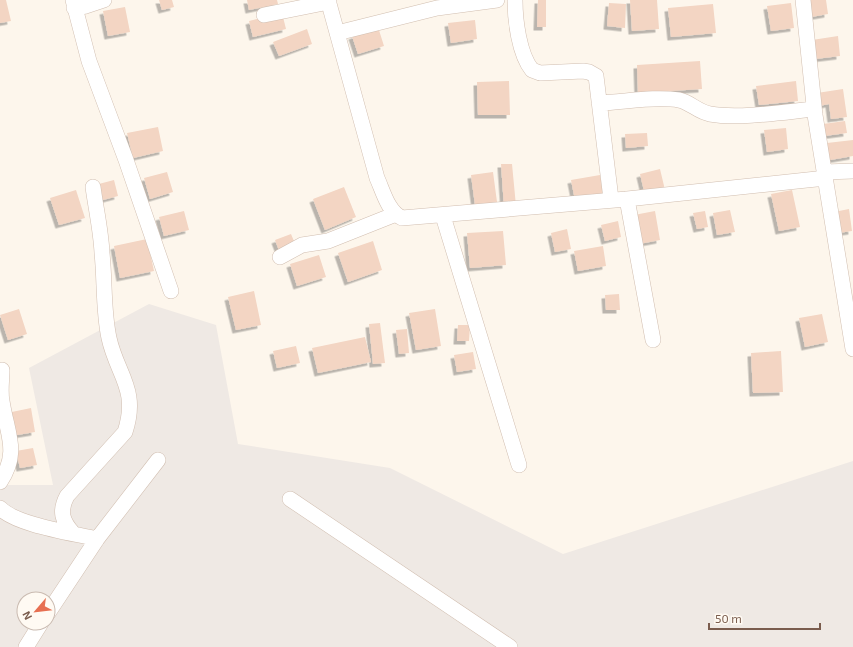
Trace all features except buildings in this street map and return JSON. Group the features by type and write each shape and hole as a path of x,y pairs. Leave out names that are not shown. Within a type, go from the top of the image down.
{"street":[{"path":"104,0 86,6 74,4 89,61 126,160 171,291"},
{"path":"337,33 437,8 496,0"},
{"path":"515,0 515,23 526,59 532,70 540,73 582,71 593,74 598,80 599,103 611,199"},
{"path":"803,0 814,109 853,349"},
{"path":"264,15 328,1 377,178 388,202 396,214 405,219 611,199 627,199 853,171"},
{"path":"599,103 646,100 680,100 699,111 720,115 814,109"},
{"path":"73,533 63,519 62,505 67,496 125,432 128,423 130,401 125,379 109,339 105,310 102,252 92,187"},
{"path":"627,199 654,340"},
{"path":"280,257 302,245 328,241 396,214"},
{"path":"443,216 519,465"},
{"path":"0,482 10,465 11,447 1,399 2,370"},
{"path":"56,601 97,539 158,460"},
{"path":"290,500 510,647"},
{"path":"0,508 9,516 41,526 97,539"},
{"path":"26,647 36,631"}],"shaded area":[{"path":"149,304 216,325 238,444 390,468 563,554 853,461 853,647 0,647 0,485 53,485 29,368"}]}
